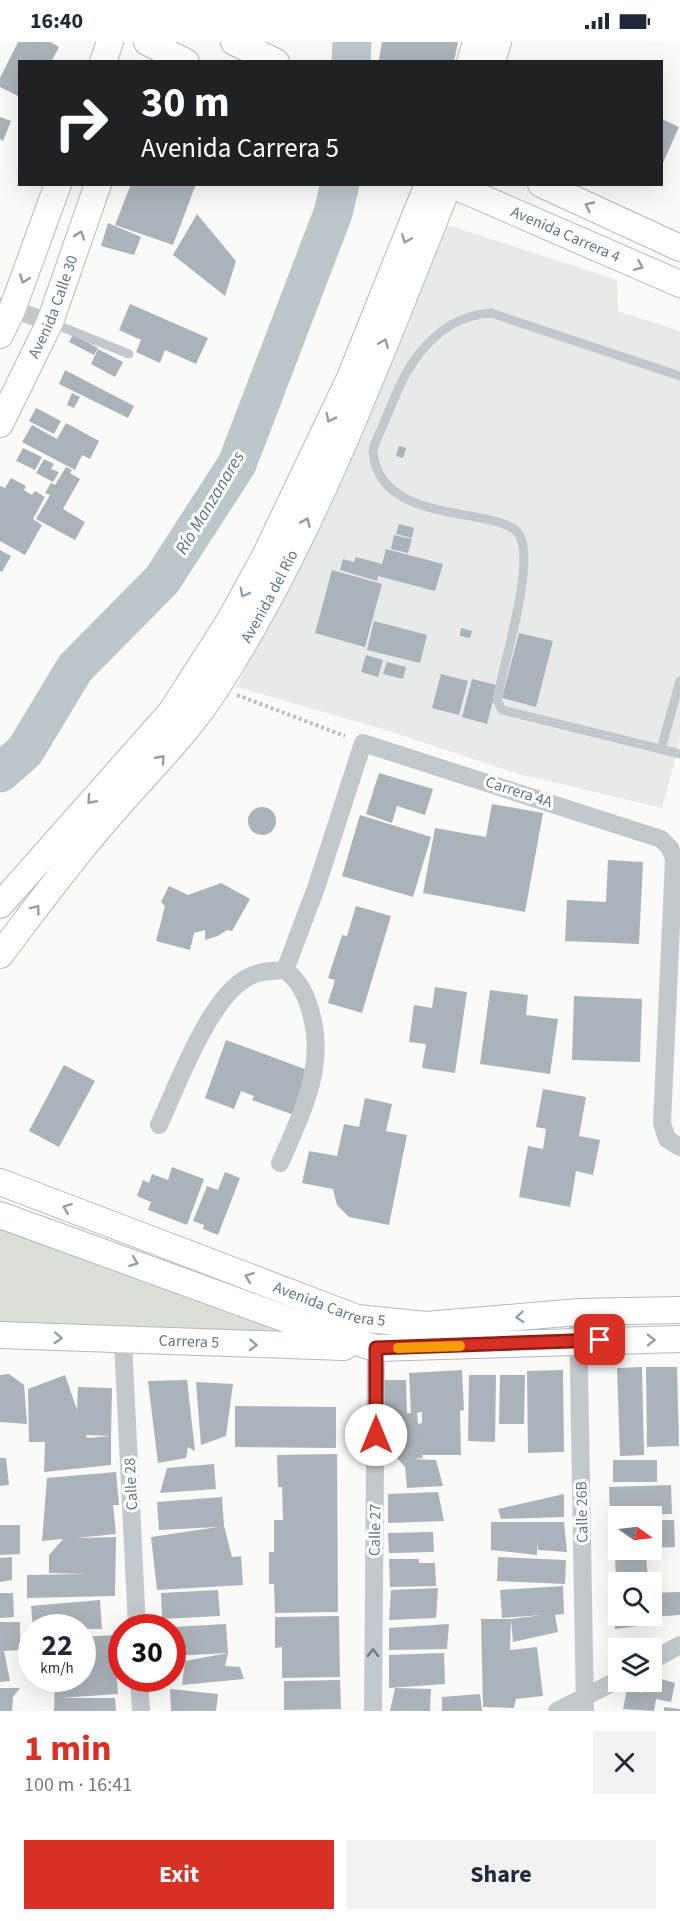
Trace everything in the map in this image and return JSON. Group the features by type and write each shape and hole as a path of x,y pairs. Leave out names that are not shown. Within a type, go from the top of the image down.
{"main road":[{"path":"104,60 110,42"},
{"path":"142,60 147,42 182,60"},
{"path":"471,60 476,42"},
{"path":"493,60 498,42"},
{"path":"241,45 272,60"},
{"path":"0,335 6,308 57,186"},
{"name":"Avenida Calle 30","path":"0,424 50,322 97,186"},
{"name":"Avenida del Río","path":"0,905 171,712 230,620 265,556 349,380 427,186"},
{"name":"Avenida del Río","path":"0,955 106,820 189,728 217,688 251,632 291,556 366,388 449,186"},
{"name":"Avenida Carrera 4","path":"455,186 680,284"},
{"name":"Avenida Carrera 4","path":"545,186 680,248"},
{"name":"Avenida Carrera 5","path":"0,1182 357,1317 426,1325 578,1312 680,1310"},
{"name":"Avenida Carrera 5","path":"0,1215 319,1331 376,1348 579,1340 680,1339"},
{"name":"Carrera 5","path":"0,1335 376,1348"}],"street":[{"path":"6,308 50,322"},
{"path":"285,970 316,888 363,743"},
{"name":"Carrera 4A","path":"363,743 661,839 670,848 674,859 662,1123 674,1143"},
{"path":"159,1125 211,1015 230,991 245,978 264,971 285,970 298,980 309,1004 318,1053 306,1104 280,1163"},
{"name":"Calle 26B","path":"578,1312 586,1705"},
{"name":"Calle 28","path":"123,1341 136,1614"},
{"name":"Calle 27","path":"373,1711 376,1348"},
{"path":"662,1655 680,1645"},
{"path":"557,1711 586,1705 608,1688"},
{"path":"140,1692 141,1711"}],"lane":[{"path":"680,376 491,313 476,314 450,324 432,338 414,361 395,395 373,451 379,471 392,492 414,502 448,512 512,526 519,534 525,549 523,569 517,614 497,700 498,706 507,711 680,754"},
{"path":"50,322 129,354"},
{"path":"661,749 680,681"}],"path":[{"path":"217,688 363,743"}],"shaded area":[{"path":"448,225 617,280 618,311 680,331 680,741 662,808 515,773 379,728 237,687 346,454"},
{"path":"0,1223 297,1333 0,1327"}],"building":[{"path":"18,42 50,42 59,47 52,60 18,60 18,96 0,87 0,78"},
{"path":"382,42 458,42 454,60 379,60"},
{"path":"0,117 11,121 3,141 0,139"},
{"path":"663,119 679,127 663,163"},
{"path":"130,186 195,186 173,245 115,225"},
{"path":"197,214 236,261 225,296 173,255"},
{"path":"108,223 141,237 134,255 101,246"},
{"path":"130,304 208,338 196,364 165,350 160,363 136,352 141,340 119,330"},
{"path":"73,335 98,348 94,355 69,342"},
{"path":"98,349 123,362 115,377 91,364"},
{"path":"65,370 134,406 128,418 59,384"},
{"path":"72,393 80,397 74,408 67,405"},
{"path":"36,408 61,421 54,434 29,421"},
{"path":"66,423 99,441 90,459 82,455 75,470 22,442 32,425 57,439"},
{"path":"399,446 406,448 403,458 396,456"},
{"path":"23,448 42,457 35,470 16,461"},
{"path":"44,459 54,464 51,469 59,472 53,482 36,473"},
{"path":"66,467 72,470 70,473 80,479 63,509 85,522 75,540 36,519 50,495 45,493 51,483 55,485"},
{"path":"11,478 26,486 24,490 32,495 35,491 45,497 33,519 42,525 25,555 0,541 0,486 5,488"},
{"path":"399,524 414,528 412,538 396,534"},
{"path":"394,535 412,539 408,553 391,549"},
{"path":"386,549 443,564 435,591 378,576 377,581 340,570 343,559 354,562 356,557 382,564"},
{"path":"0,550 11,556 2,572 0,571"},
{"path":"332,570 382,584 365,647 315,633"},
{"path":"374,621 427,635 420,663 367,650"},
{"path":"461,628 472,631 470,638 460,636"},
{"path":"519,633 553,641 536,707 502,698"},
{"path":"366,655 383,660 378,677 361,672"},
{"path":"387,662 406,667 403,679 383,674"},
{"path":"441,674 468,681 459,715 432,708"},
{"path":"472,679 497,685 487,724 462,717"},
{"path":"379,773 433,789 425,815 397,806 392,823 366,814"},
{"path":"492,804 543,813 525,912 423,893 435,828 486,837"},
{"path":"262,807 272,811 276,821 272,831 262,835 252,831 248,821 252,811"},
{"path":"360,815 431,837 413,897 342,876"},
{"path":"608,860 643,862 639,944 565,941 567,900 606,902"},
{"path":"221,883 250,899 232,931 227,930 205,940 205,930 194,933 190,950 156,941 165,906 161,902 169,886 188,895"},
{"path":"356,906 391,916 362,1013 328,1003 335,980 328,978 342,935 347,936"},
{"path":"435,987 467,992 455,1073 422,1068 426,1044 409,1042 414,1005 432,1008"},
{"path":"490,990 528,995 526,1015 558,1019 550,1074 480,1064"},
{"path":"574,996 642,999 640,1062 572,1060"},
{"path":"226,1040 310,1071 294,1115 252,1100 254,1096 241,1091 234,1109 205,1098"},
{"path":"64,1065 95,1081 59,1147 29,1131"},
{"path":"543,1089 586,1097 579,1136 600,1140 593,1175 576,1171 570,1207 519,1197 528,1146 543,1149 546,1129 536,1127"},
{"path":"365,1098 392,1104 386,1131 407,1135 389,1225 349,1217 337,1205 333,1189 302,1183 309,1151 337,1156 344,1124 359,1127"},
{"path":"172,1167 204,1179 187,1225 148,1210 151,1202 137,1196 143,1180 149,1183 152,1174 168,1180"},
{"path":"225,1172 240,1178 218,1235 203,1229 204,1225 193,1221 207,1186 218,1190"},
{"path":"642,1367 644,1455 620,1456 617,1368"},
{"path":"646,1367 677,1367 679,1446 647,1447"},
{"path":"462,1370 464,1410 460,1411 461,1455 422,1455 423,1458 414,1459 436,1460 443,1486 407,1488 405,1467 398,1459 385,1459 384,1380 406,1380 407,1413 411,1413 409,1373","holes":["422,1412 422,1423 418,1424 417,1413"]},
{"path":"563,1370 564,1452 528,1453 527,1371"},
{"path":"9,1374 24,1385 27,1424 0,1422 0,1375"},
{"path":"65,1375 77,1410 78,1387 112,1388 111,1465 44,1472 45,1442 29,1442 28,1389","holes":["86,1435 111,1436 87,1438"]},
{"path":"469,1375 496,1375 495,1442 468,1441"},
{"path":"500,1375 525,1375 524,1424 499,1424"},
{"path":"187,1380 195,1451 188,1447 186,1458 158,1463 148,1381"},
{"path":"196,1382 233,1384 226,1436 201,1445"},
{"path":"235,1406 336,1407 336,1448 235,1447"},
{"path":"337,1454 338,1612 275,1613 274,1584 269,1584 269,1552 274,1552 274,1520 283,1520 282,1487 278,1487 277,1455"},
{"path":"0,1458 6,1458 9,1485 0,1486"},
{"path":"613,1460 657,1460 657,1482 613,1482"},
{"path":"214,1464 216,1489 160,1493 167,1468"},
{"path":"116,1472 119,1505 113,1505 116,1534 76,1538 116,1537 115,1596 27,1598 27,1575 89,1574 49,1573 49,1555 63,1539 42,1541 47,1478"},
{"path":"671,1485 672,1514 662,1514 662,1506 610,1506 609,1487"},
{"path":"438,1492 444,1521 388,1523 388,1494"},
{"path":"564,1494 564,1517 501,1519 498,1509"},
{"path":"222,1497 224,1526 232,1557 241,1556 243,1585 157,1590 151,1537 218,1527 159,1530 157,1502"},
{"path":"662,1520 674,1520 675,1547 662,1548"},
{"path":"491,1522 564,1522 567,1552 538,1550 537,1541 537,1555 491,1550"},
{"path":"0,1525 20,1525 20,1554 0,1555"},
{"path":"433,1532 434,1552 389,1553 388,1533"},
{"path":"12,1557 12,1580 0,1582 0,1558"},
{"path":"498,1557 566,1560 565,1584 497,1581"},
{"path":"389,1559 419,1559 419,1563 435,1563 436,1586 390,1587"},
{"path":"615,1560 647,1560 647,1572 616,1572"},
{"path":"563,1586 564,1614 555,1615 558,1632 513,1642 511,1619 543,1615 502,1618 500,1590"},
{"path":"438,1588 436,1618 389,1620 391,1590"},
{"path":"218,1590 220,1616 186,1618 186,1614 162,1614 161,1593"},
{"path":"680,1592 680,1615 662,1616 662,1593"},
{"path":"0,1593 13,1593 14,1617 0,1618"},
{"path":"100,1600 102,1629 96,1629 96,1614 32,1614 31,1606"},
{"path":"339,1616 340,1677 282,1678 282,1647 275,1648 275,1617"},
{"path":"481,1619 511,1619 510,1650 537,1647 543,1696 516,1699 514,1708 483,1707"},
{"path":"0,1622 18,1622 18,1650 4,1651 10,1681 0,1682"},
{"path":"226,1624 228,1653 186,1655 186,1626"},
{"path":"449,1624 447,1649 389,1650 389,1628"},
{"path":"615,1626 639,1626 615,1629"},
{"path":"108,1635 108,1692 118,1692 118,1694 61,1698 115,1698 116,1711 54,1711 55,1692 96,1692 96,1636"},
{"path":"228,1653 225,1666 240,1667 244,1679 186,1685 186,1661"},
{"path":"444,1653 445,1684 389,1688 389,1655"},
{"path":"662,1679 675,1683 671,1702 656,1699 654,1711 623,1709 626,1692 662,1692"},
{"path":"340,1680 341,1709 284,1710 284,1681"},
{"path":"0,1688 18,1688 13,1697 12,1711 0,1711"},
{"path":"395,1688 431,1689 430,1711 390,1711"},
{"path":"186,1691 218,1694 216,1711 171,1711 170,1692"},
{"path":"480,1694 482,1711 442,1711 442,1697"},
{"path":"664,1707 680,1709 680,1711 664,1711"}],"waterway":[{"name":"Río Manzanares","path":"351,60 352,42"},
{"name":"Río Manzanares","path":"0,773 25,751 75,668 162,580 237,464 333,213 340,186"}],"slow traffic":[{"path":"398,1348 460,1346"}],"route":[{"path":"376,1435 376,1348 600,1340"}]}
